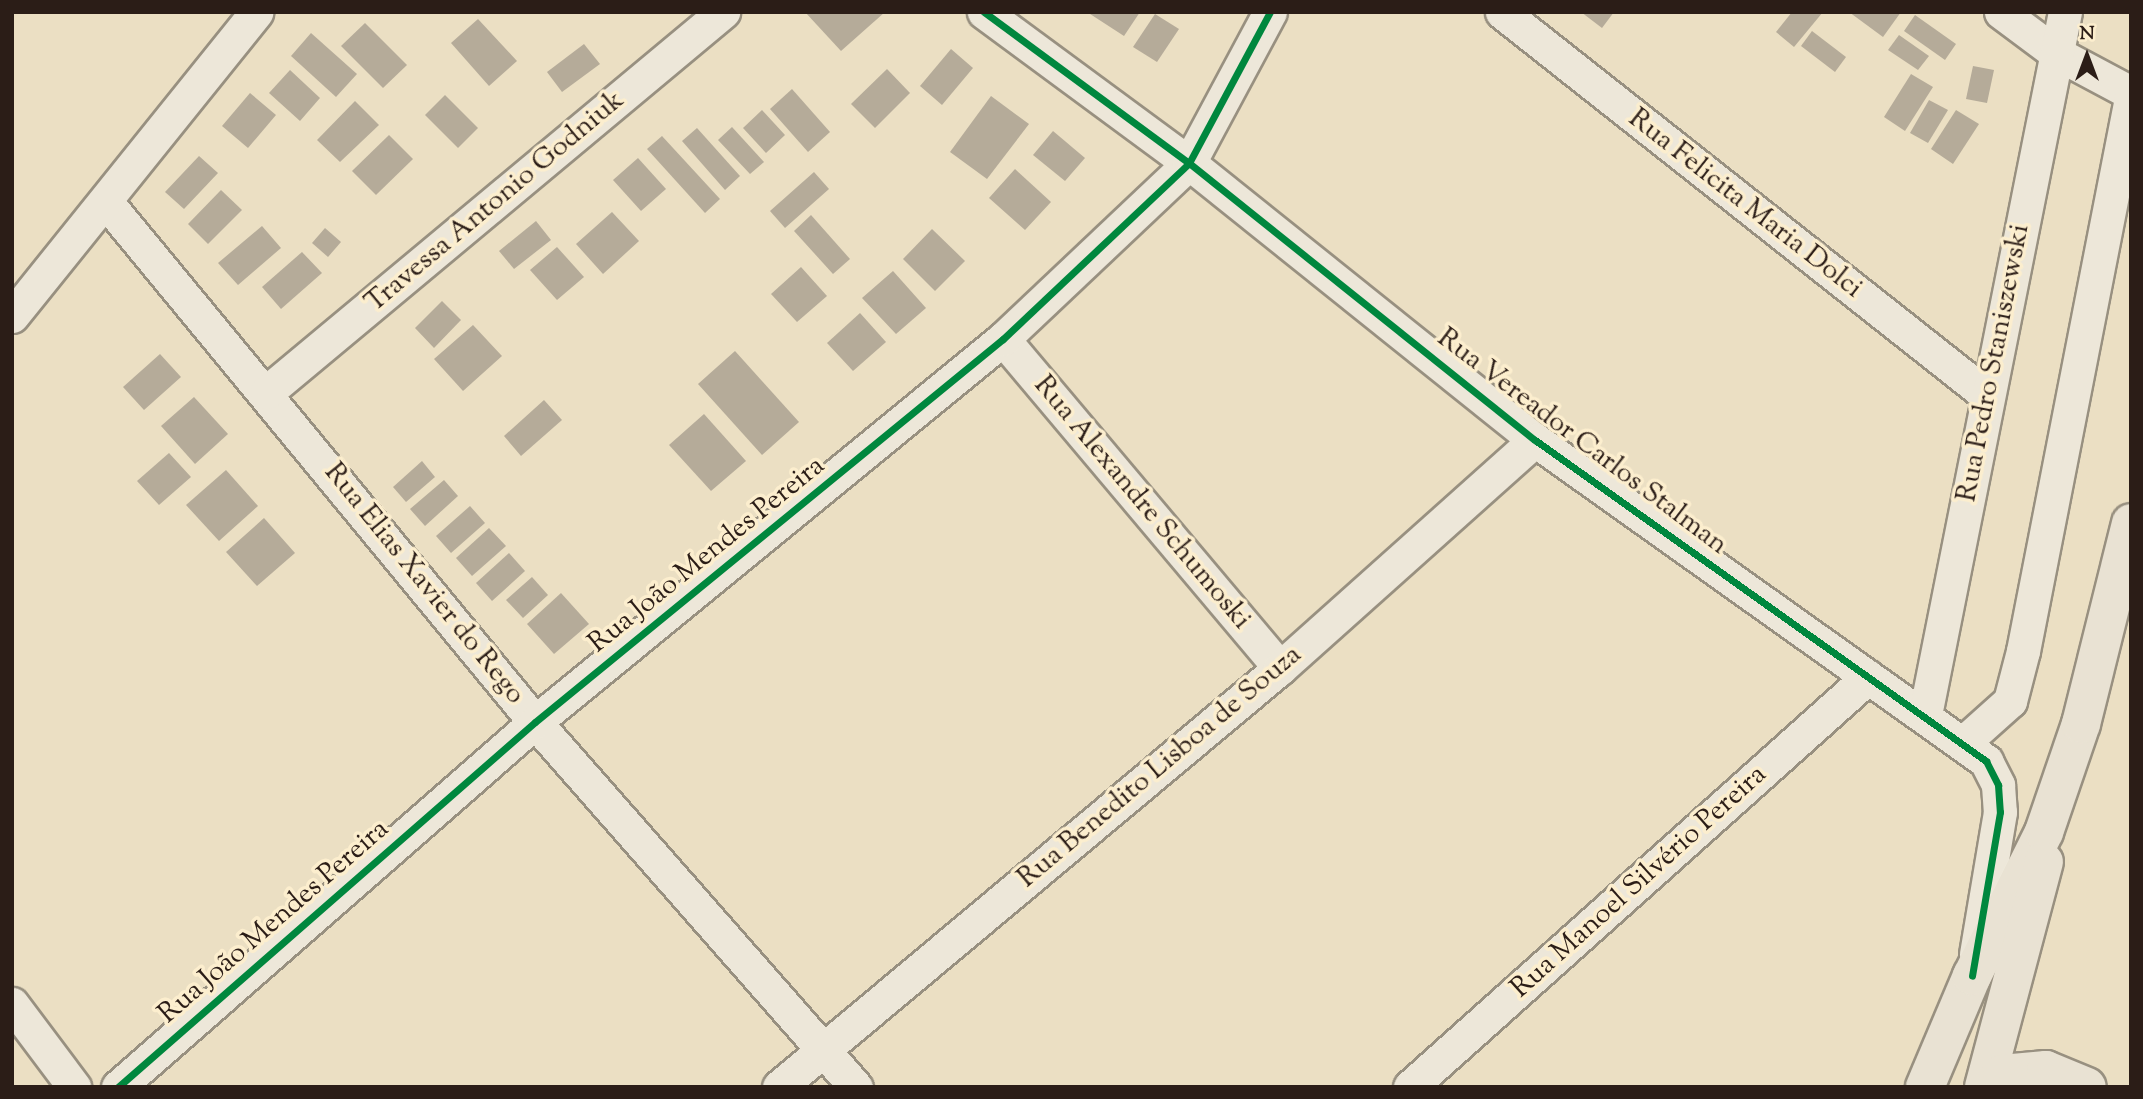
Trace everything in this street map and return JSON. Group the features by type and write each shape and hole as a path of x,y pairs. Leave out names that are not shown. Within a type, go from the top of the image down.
{"main road":[{"path":"1925,1087 1972,976 2044,832 2081,724 2129,535"},
{"path":"1984,1087 2044,873 2044,832"},
{"path":"1991,1087 2003,1074 2046,1070 2087,1087"}],"street":[{"path":"12,316 107,203 256,12"},
{"name":"Travessa Antonio Godniuk","path":"267,392 723,12"},
{"name":"Rua Vereador Carlos Stalman","path":"984,12 1189,163 1535,439 1986,761 1998,785 2000,812 1972,976"},
{"name":"Rua João Mendes Pereira","path":"117,1087 535,722 1003,339 1189,163 1270,12"},
{"name":"Rua Felicita Maria Dolci","path":"1502,12 1987,396"},
{"path":"1964,743 2010,701 2024,651 2131,96 2056,53 2001,12"},
{"name":"Rua Pedro Staniszewski","path":"1925,715 2065,12"},
{"name":"Rua Elias Xavier do Rego","path":"107,203 267,392 535,722 856,1087"},
{"name":"Rua Alexandre Schumoski","path":"1003,339 1280,668"},
{"name":"Rua Benedito Lisboa de Souza","path":"779,1087 1280,668 1535,439"},
{"name":"Rua Manoel Silvério Pereira","path":"1410,1087 1868,677"},
{"path":"12,1004 74,1087"}],"building":[{"path":"805,12 885,12 841,51"},
{"path":"1087,12 1140,12 1124,36"},
{"path":"1581,12 1614,12 1602,28"},
{"path":"1792,12 1823,12 1794,47 1776,32"},
{"path":"1849,12 1901,12 1883,37"},
{"path":"1155,14 1179,29 1157,62 1133,47"},
{"path":"1915,15 1956,44 1945,60 1904,31"},
{"path":"478,19 517,61 489,86 451,43"},
{"path":"365,23 407,65 383,88 341,46"},
{"path":"1812,31 1846,57 1835,72 1801,46"},
{"path":"311,33 357,74 336,97 291,56"},
{"path":"1899,35 1929,56 1918,70 1888,50"},
{"path":"584,44 600,64 562,92 547,72"},
{"path":"951,49 973,68 942,105 920,86"},
{"path":"1973,66 1994,70 1987,103 1966,99"},
{"path":"887,69 910,93 875,128 851,104"},
{"path":"290,70 320,98 300,121 269,93"},
{"path":"1911,74 1933,87 1905,131 1884,117"},
{"path":"792,89 830,132 808,152 770,109"},
{"path":"250,93 276,115 248,148 222,126"},
{"path":"445,95 478,128 458,148 425,115"},
{"path":"991,96 1029,124 987,179 950,152"},
{"path":"1929,100 1948,110 1928,143 1910,133"},
{"path":"355,101 379,125 340,162 317,140"},
{"path":"762,110 785,135 766,153 743,128"},
{"path":"1956,110 1979,124 1953,164 1931,149"},
{"path":"732,127 764,162 750,174 718,140"},
{"path":"697,128 740,176 725,190 682,141"},
{"path":"1053,131 1085,158 1065,181 1033,155"},
{"path":"389,135 413,159 376,195 352,171"},
{"path":"662,136 720,199 705,213 647,149"},
{"path":"199,156 218,173 184,209 165,192"},
{"path":"638,158 666,189 641,211 613,180"},
{"path":"1015,169 1051,202 1025,230 989,198"},
{"path":"814,172 829,189 785,228 770,211"},
{"path":"221,190 242,210 208,244 188,224"},
{"path":"612,212 639,241 603,274 576,244"},
{"path":"811,215 850,259 833,274 794,231"},
{"path":"536,221 551,240 514,269 499,251"},
{"path":"262,226 281,248 238,285 218,263"},
{"path":"325,228 341,242 328,257 312,243"},
{"path":"932,229 965,261 935,291 903,259"},
{"path":"557,247 584,277 557,300 530,270"},
{"path":"302,252 322,273 281,309 262,287"},
{"path":"801,267 827,296 797,322 771,294"},
{"path":"893,271 926,308 896,334 862,298"},
{"path":"442,301 461,320 434,348 415,328"},
{"path":"860,313 886,342 853,371 827,343"},
{"path":"473,325 502,356 463,391 434,359"},
{"path":"735,351 799,422 762,455 698,384"},
{"path":"160,354 181,377 144,410 123,387"},
{"path":"194,397 228,434 195,464 161,426"},
{"path":"544,400 562,420 521,456 504,436"},
{"path":"704,414 746,461 711,491 669,445"},
{"path":"169,453 191,477 159,505 137,481"},
{"path":"422,461 435,477 406,502 393,487"},
{"path":"226,470 258,506 219,541 186,505"},
{"path":"444,480 458,496 425,526 410,509"},
{"path":"470,506 485,523 451,553 436,536"},
{"path":"264,518 295,553 257,586 226,552"},
{"path":"489,528 506,546 472,576 456,558"},
{"path":"509,553 525,571 492,601 476,583"},
{"path":"532,577 548,595 523,618 506,600"},
{"path":"561,593 589,624 554,654 527,624"}],"cycle path":[{"path":"984,12 1189,163 1535,440 1986,761 1998,785 2000,812 1972,976"},
{"path":"118,1087 535,722 1003,339 1189,163 1270,12"}]}
